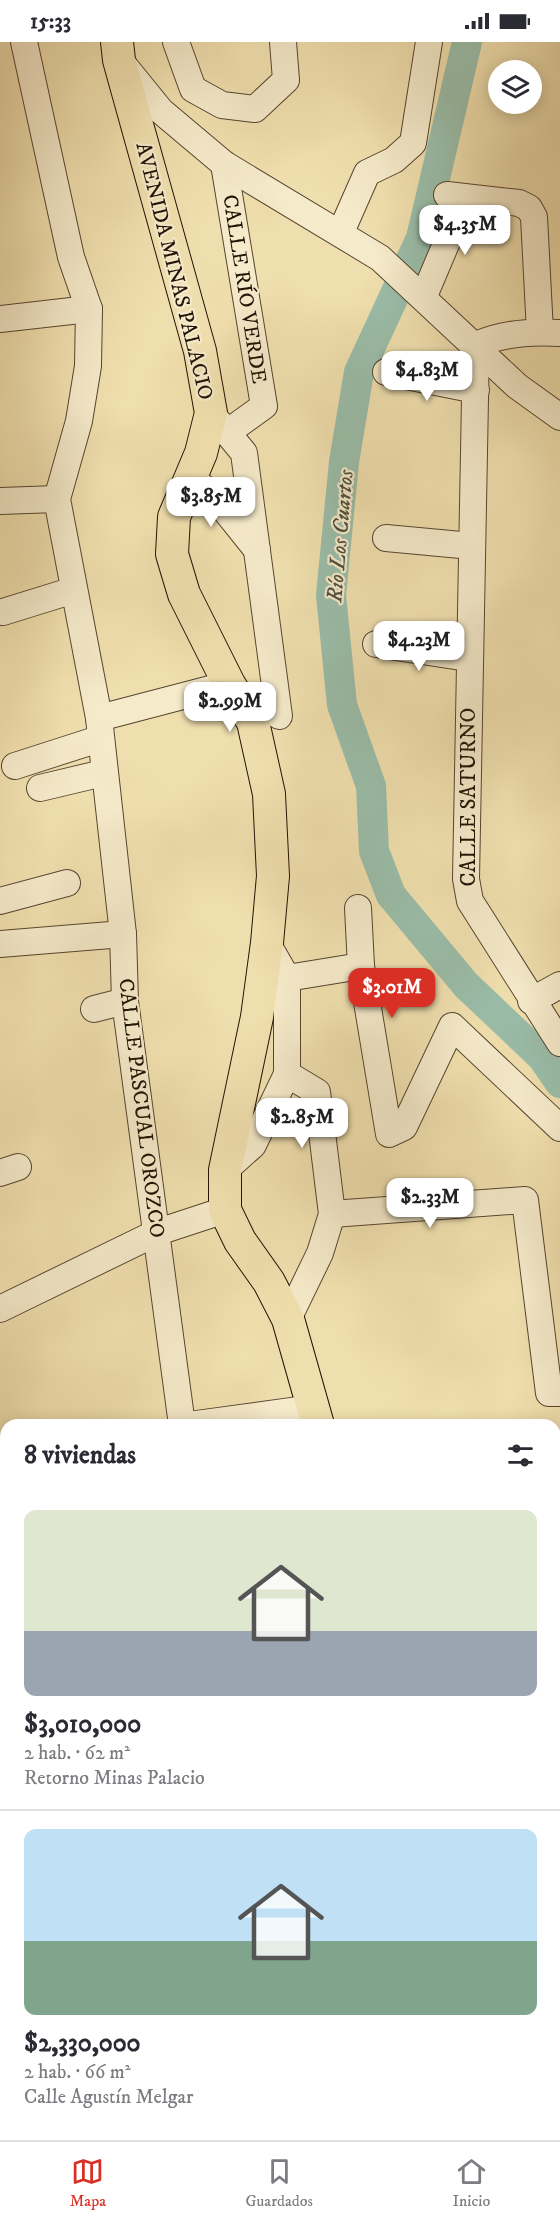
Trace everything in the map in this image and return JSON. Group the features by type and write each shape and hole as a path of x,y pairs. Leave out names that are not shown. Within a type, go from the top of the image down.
{"main road":[{"name":"AVENIDA MINAS PALACIO","path":"118,51 219,423 201,453 174,518 172,554 183,594 229,684 253,722 269,794 273,876 267,943 256,1017 225,1170 225,1210 240,1241 269,1282 288,1319 316,1416"}],"street":[{"name":"CALLE PASCUAL OROZCO","path":"24,42 71,257 89,309 88,366 80,421 57,499 99,728 123,934 124,1001 158,1232 181,1419"},
{"path":"176,42 193,89 222,105 255,109 286,80 283,42"},
{"path":"341,232 367,172 394,160 413,142 429,42"},
{"path":"118,51 161,111 224,164 341,232 380,258 418,290 517,386 560,417"},
{"name":"CALLE RÍO VERDE","path":"219,423 264,406 224,164"},
{"path":"418,290 456,197 519,203 529,207 534,217 550,332 496,336 476,345"},
{"path":"0,319 89,309"},
{"name":"CALLE SATURNO","path":"476,345 468,658 466,879 470,901 531,1001 560,1043"},
{"path":"386,372 476,390"},
{"path":"219,423 244,453 279,716"},
{"path":"191,478 213,495 257,550"},
{"path":"0,501 57,499"},
{"path":"386,538 472,546"},
{"path":"3,612 74,590"},
{"path":"376,644 468,658"},
{"path":"15,766 99,728 229,684"},
{"path":"40,788 103,773"},
{"path":"0,901 67,884"},
{"path":"358,908 361,966 388,1134 404,1127 452,1026 560,1128"},
{"path":"0,944 123,934"},
{"path":"225,1170 253,1145 287,1074 287,978 267,943"},
{"path":"287,978 361,966"},
{"path":"531,1001 560,985"},
{"path":"94,1009 124,1001"},
{"path":"287,1074 317,1092 332,1214 320,1253 288,1319"},
{"path":"332,1214 525,1200 554,1393"},
{"path":"0,1309 158,1232 225,1210"},
{"path":"274,1419 316,1416"}],"waterway":[{"name":"Río Los Cuartos","path":"467,42 421,238 359,372 344,462 331,595 342,705 371,786 374,851 391,895 466,985 542,1057 560,1083"}]}
